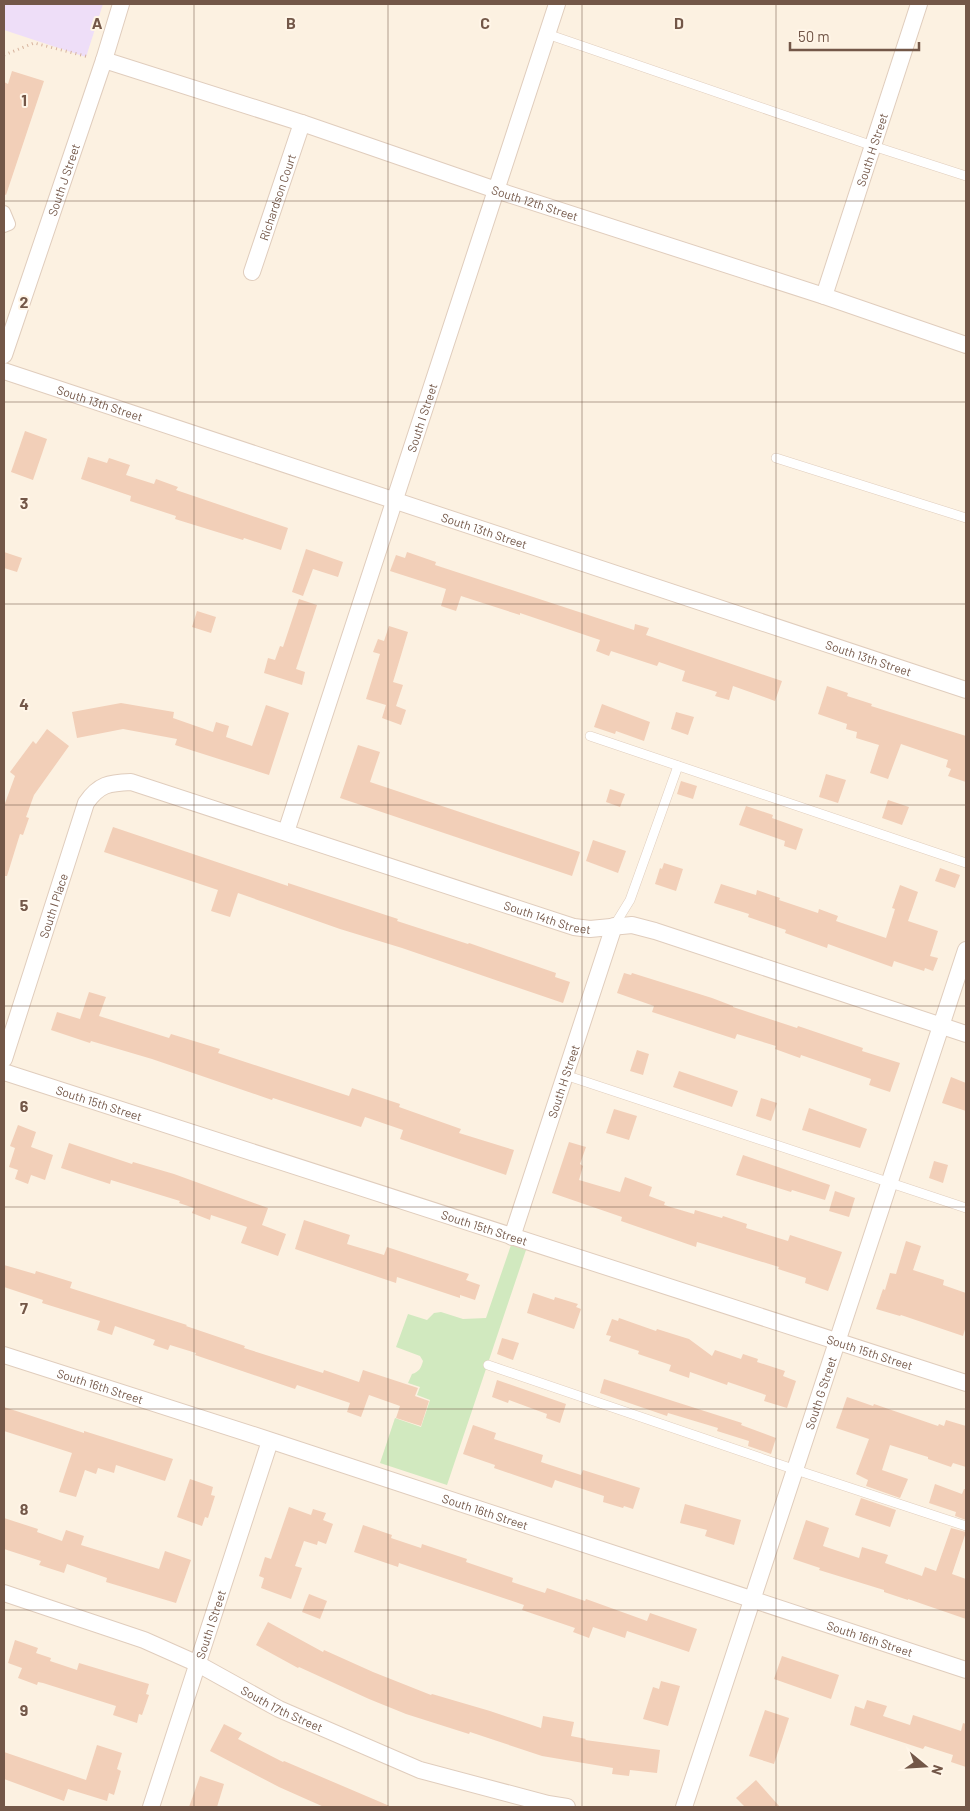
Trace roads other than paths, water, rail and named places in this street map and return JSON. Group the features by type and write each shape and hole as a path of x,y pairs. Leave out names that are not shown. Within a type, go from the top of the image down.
{"street":[{"name":"South J Street","path":"4,354 104,60 121,4"},
{"name":"South I Street","path":"286,832 557,4"},
{"name":"South H Street","path":"824,296 919,4"},
{"name":"South 12th Street","path":"104,60 302,123 496,190 824,296 966,345"},
{"name":"Richardson Court","path":"252,272 302,123"},
{"path":"4,212 9,224 4,226"},
{"name":"South 13th Street","path":"4,371 966,690"},
{"name":"South 14th Street","path":"131,782 574,927 590,929 632,925 655,931 966,1034"},
{"name":"South I Place","path":"4,1059 86,803 93,792 104,785 131,782"},
{"name":"South H Street","path":"512,1237 614,926"},
{"name":"South G Street","path":"684,1807 966,950"},
{"name":"South 15th Street","path":"4,1072 966,1382"},
{"name":"South 16th Street","path":"4,1355 966,1670"},
{"name":"South I Street","path":"151,1807 270,1441"},
{"name":"South 17th Street","path":"4,1593 144,1640 198,1664 279,1709 417,1768 548,1804 567,1807"}],"lane":[{"path":"547,34 966,176"},
{"path":"776,458 966,518"},
{"path":"590,736 966,863"},
{"path":"614,926 630,900 678,766"},
{"path":"565,1075 966,1208"},
{"path":"488,1365 966,1526"}]}
